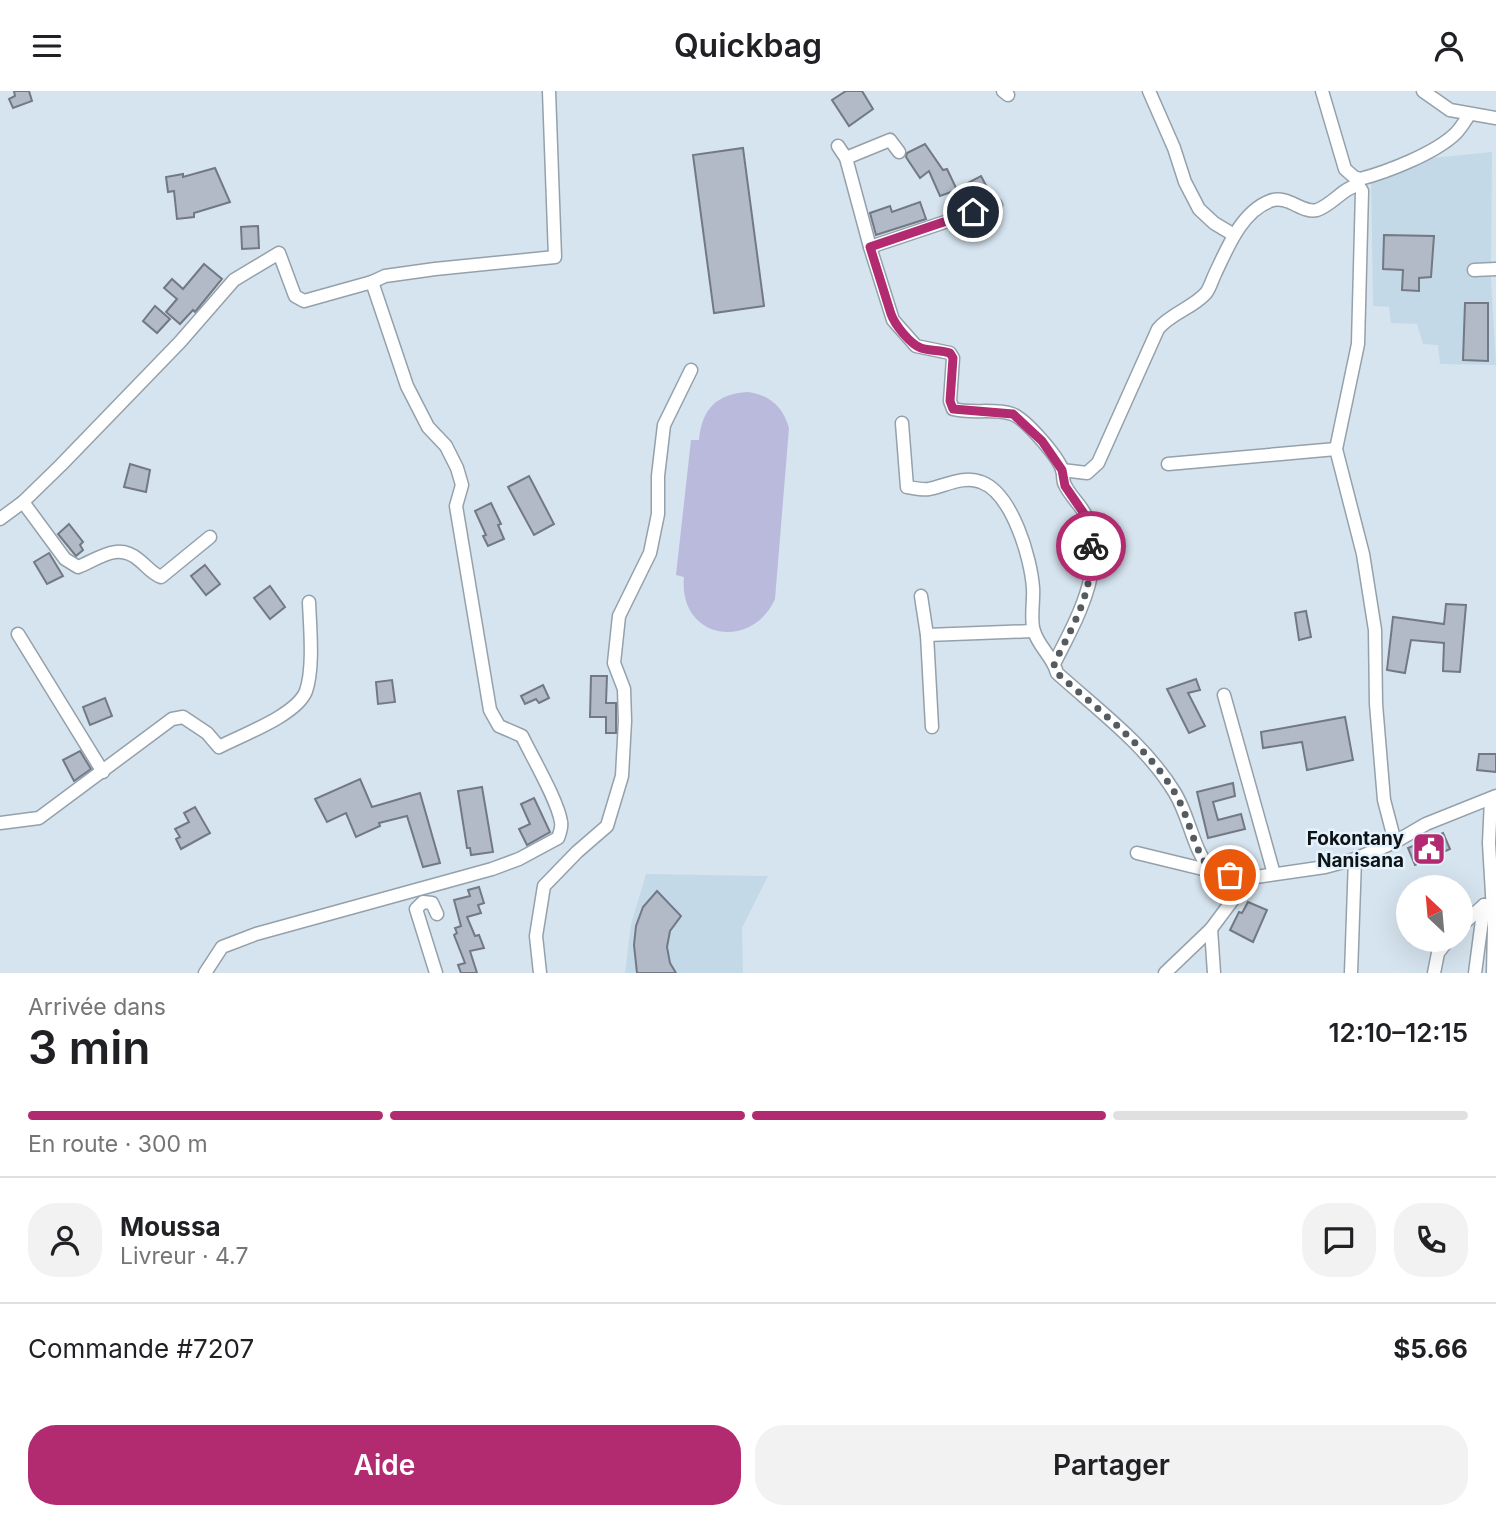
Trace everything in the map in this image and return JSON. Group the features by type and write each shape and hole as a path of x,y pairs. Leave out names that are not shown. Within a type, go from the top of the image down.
{"street":[{"path":"0,519 23,502 171,352 234,279 279,253 295,296 303,302 385,277 435,269 555,257 549,91"},
{"path":"1149,91 1199,209 1214,223 1234,235"},
{"path":"1322,91 1345,169 1360,179 1438,146 1455,134 1469,115"},
{"path":"1423,91 1450,110 1496,118"},
{"path":"846,158 890,140 899,152"},
{"path":"838,146 846,158 893,320 922,349 950,353 953,358 950,401 953,409 1008,413 1018,417 1042,441 1062,470 1065,486 1087,518 1092,559 1087,596 1054,664"},
{"path":"1062,470 1087,473 1098,464 1158,329 1166,320 1208,291 1234,235 1253,213 1270,201 1283,200 1311,211 1336,200 1352,186 1358,185 1362,191 1358,344 1336,449 1363,554 1375,630 1376,703 1384,800 1395,842"},
{"path":"870,247 996,205"},
{"path":"1474,270 1496,269"},
{"path":"205,973 222,947 256,934 492,869 519,859 558,838 560,834 562,824 557,808 522,736 499,726 490,710 456,506 462,485 446,446 428,427 407,386 372,282"},
{"path":"540,973 536,936 544,886 577,852 607,827 622,776 624,689 614,663 619,615 649,553 658,514 658,476 664,425 691,370"},
{"path":"902,423 907,487 926,490 957,481 979,480 993,488 1015,520 1030,560 1033,631 1057,673 1149,757 1176,795 1200,857 1211,871"},
{"path":"1168,464 1336,449"},
{"path":"23,502 65,559 78,567 119,550 138,558 154,575 161,577 210,537"},
{"path":"920,596 927,635 932,727"},
{"path":"0,823 39,818 173,719 183,717 207,733 219,747 289,711 306,692 311,650 309,602"},
{"path":"927,635 1033,631"},
{"path":"18,634 103,772"},
{"path":"1224,695 1274,874"},
{"path":"1137,853 1249,878 1325,867 1355,859 1395,842 1426,824 1494,797 1489,843 1494,928 1493,973"},
{"path":"1351,973 1355,859"},
{"path":"1165,973 1211,929 1249,878"},
{"path":"1475,973 1483,905 1491,886"},
{"path":"436,973 416,909 423,902 432,902 437,914"},
{"path":"1474,914 1483,905"},
{"path":"1211,929 1214,973"},
{"path":"1434,973 1439,952"}],"shaded area":[{"path":"1492,152 1491,278 1496,365 1440,364 1438,345 1423,344 1417,324 1391,323 1389,307 1373,306 1371,182 1422,159"},
{"path":"748,392 763,396 774,403 789,428 775,599 764,616 750,627 734,632 718,631 704,625 692,614 685,598 684,577 676,575 691,440 699,440 703,420 713,405 727,396"},
{"path":"646,874 768,876 742,928 743,973 625,973 631,924"}],"building":[{"path":"14,91 29,91 32,101 13,108 9,99 15,96"},
{"path":"846,91 862,91 873,109 849,126 832,100"},
{"path":"925,144 943,170 947,169 957,190 940,196 929,171 920,178 906,157 907,153"},
{"path":"743,148 764,306 714,313 693,155"},
{"path":"215,168 230,202 194,213 194,217 177,219 174,191 168,192 166,177 183,174 183,177"},
{"path":"981,176 992,197 976,202 966,184"},
{"path":"920,202 926,219 876,235 870,213 890,206 892,212"},
{"path":"258,226 259,248 242,249 241,227"},
{"path":"1384,235 1434,236 1431,277 1419,278 1419,291 1402,290 1403,270 1383,269"},
{"path":"204,264 222,279 195,312 193,310 180,324 166,312 177,299 164,288 172,279 183,289"},
{"path":"1465,303 1488,303 1488,361 1463,360"},
{"path":"155,306 170,319 157,333 143,321"},
{"path":"130,464 150,470 146,492 124,487"},
{"path":"529,476 554,524 534,535 508,487"},
{"path":"491,503 501,524 498,525 504,539 488,546 475,511"},
{"path":"69,524 83,542 80,545 83,550 76,556 58,534"},
{"path":"49,553 63,576 47,584 34,562"},
{"path":"205,565 220,584 206,595 191,576"},
{"path":"270,586 285,607 270,619 254,598"},
{"path":"1446,604 1466,605 1460,672 1443,671 1444,643 1411,640 1405,673 1387,670 1393,617 1444,624"},
{"path":"1306,611 1311,637 1299,640 1295,613"},
{"path":"591,676 607,676 606,703 616,703 616,733 606,733 606,717 590,717"},
{"path":"1196,679 1200,690 1188,693 1205,726 1189,733 1167,689"},
{"path":"392,680 395,702 378,704 376,682"},
{"path":"543,685 549,698 539,703 536,699 525,704 521,696"},
{"path":"105,698 112,716 90,725 83,707"},
{"path":"1345,717 1353,760 1307,770 1302,742 1263,748 1261,732"},
{"path":"80,751 91,769 74,781 63,760"},
{"path":"1479,754 1496,754 1496,772 1477,770"},
{"path":"360,779 372,807 420,793 440,863 423,867 407,816 379,823 380,826 356,837 346,813 327,822 315,799"},
{"path":"1233,783 1235,796 1213,802 1218,820 1241,814 1245,829 1208,838 1197,792"},
{"path":"482,787 493,852 471,855 470,848 467,848 458,791"},
{"path":"534,798 550,832 527,845 519,829 530,824 521,804"},
{"path":"195,807 210,833 181,849 176,839 180,837 175,829 189,822 184,813"},
{"name":"Fokontany Nanisana","path":"1443,833 1450,849 1415,865 1408,848"},
{"path":"479,887 484,903 478,905 481,913 467,917 475,936 479,935 484,948 470,951 477,973 461,973 458,965 465,963 454,935 457,933 455,928 461,926 454,900 470,896 468,890"},
{"path":"657,891 681,916 670,931 667,947 670,963 676,973 637,973 634,945 636,926 643,907"},
{"path":"1248,902 1267,910 1253,942 1230,930 1239,912 1242,913"}],"way so far":[{"path":"1091,546 1087,596 1054,664 1057,673 1149,757 1176,795 1200,857 1211,871 1230,875"}],"place":[{"name":"Fokontany Nanisana","path":"1429,849"}],"route":[{"path":"973,212 870,247 893,320 911,341 922,349 950,353 953,358 950,401 953,409 963,412 1013,414 1042,441 1062,470 1065,486 1087,518 1091,546"}]}
